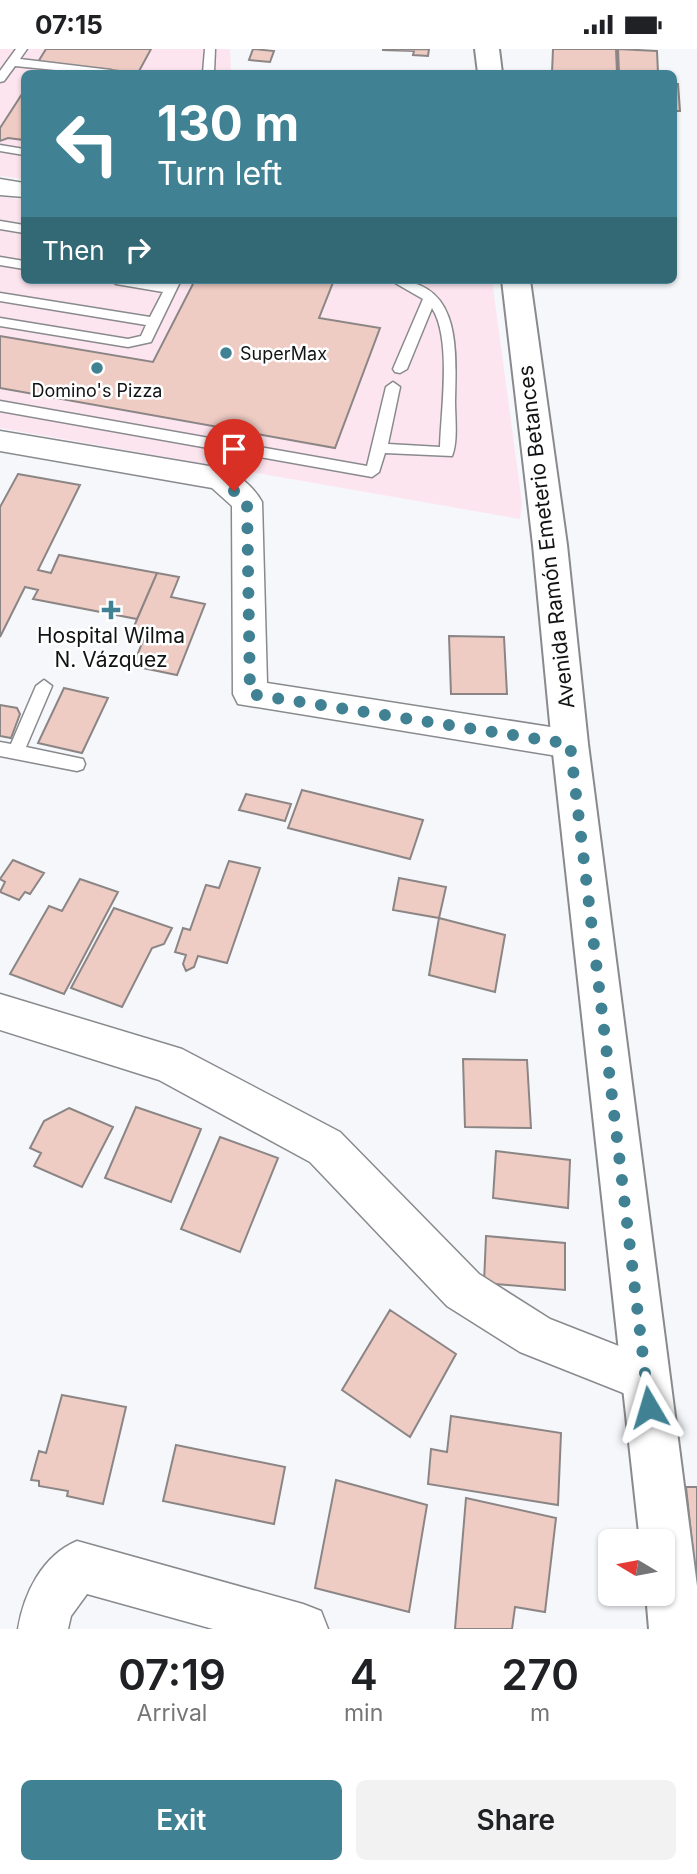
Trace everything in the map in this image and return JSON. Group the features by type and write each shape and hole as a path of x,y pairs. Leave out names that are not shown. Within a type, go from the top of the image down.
{"street":[{"path":"487,49 490,70"},
{"path":"0,187 21,190"},
{"name":"Avenida Ramón Emeterio Betances","path":"517,284 550,545 570,744 676,1629"},
{"path":"0,440 221,479 247,502 250,694 570,744"},
{"path":"0,1012 168,1063 325,1147 463,1290 536,1335 646,1379"},
{"path":"43,1629 47,1606 77,1566 303,1629"}],"lane":[{"path":"14,49 21,49"},
{"path":"0,79 21,49"},
{"path":"209,70 210,49"},
{"path":"13,62 84,70"},
{"path":"0,148 21,152"},
{"path":"0,225 21,228"},
{"path":"0,261 21,264"},
{"path":"0,322 128,343 146,339 173,284"},
{"path":"380,448 447,451 448,350 443,315 430,298 410,284"},
{"path":"0,297 155,322"},
{"path":"400,369 430,298"},
{"path":"0,406 372,472 393,387"},
{"path":"44,686 8,750 77,764"}],"shaded area":[{"path":"0,49 230,49 231,70 21,70 21,179 0,176"},
{"path":"0,196 21,200 21,284 493,284 522,503 520,519 0,428"}],"building":[{"path":"46,49 151,49 140,70 111,70 38,62"},
{"path":"253,49 274,51 270,62 249,60"},
{"path":"429,49 428,56 413,55 414,51 382,50"},
{"path":"553,49 616,49 617,70 552,70"},
{"path":"618,49 657,51 658,70 619,70"},
{"path":"677,84 678,84 680,111 677,111"},
{"path":"21,96 21,140 8,138 0,141 0,128"},
{"path":"193,284 332,284 319,318 380,328 335,448 0,388 0,336 153,362"},
{"path":"18,474 80,485 38,570 51,573 59,555 157,573 137,619 33,599 38,590 25,587 0,637 0,507"},
{"path":"157,573 179,577 171,597 205,604 177,675 133,666 146,633 132,631"},
{"path":"449,636 504,637 507,694 451,694"},
{"path":"64,688 108,698 82,753 38,743"},
{"path":"0,705 17,708 20,714 11,738 0,736"},
{"path":"302,790 423,820 410,859 288,828"},
{"path":"246,794 291,804 285,821 239,810"},
{"path":"13,860 44,873 30,894 25,892 19,900 0,892 5,882 0,879"},
{"path":"229,861 260,868 227,963 198,956 194,967 186,971 183,964 186,955 175,952 183,928 190,930 206,885 219,888"},
{"path":"399,878 446,887 439,918 393,910"},
{"path":"80,879 118,892 64,994 10,974 49,906 62,911"},
{"path":"114,908 172,928 164,944 152,948 122,1007 71,988"},
{"path":"439,918 505,935 495,992 429,975"},
{"path":"463,1059 527,1060 531,1128 465,1127"},
{"path":"136,1107 201,1129 171,1202 105,1178"},
{"path":"69,1108 113,1127 82,1187 34,1166 41,1153 30,1148 44,1121"},
{"path":"220,1137 278,1158 240,1252 181,1229"},
{"path":"496,1151 570,1160 568,1208 493,1198"},
{"path":"486,1236 565,1243 565,1290 484,1283"},
{"path":"390,1310 456,1354 410,1437 342,1390"},
{"path":"62,1395 126,1407 103,1504 67,1496 68,1491 39,1486 39,1481 31,1480 39,1451 46,1453"},
{"path":"451,1416 561,1433 558,1505 428,1484 431,1449 447,1452"},
{"path":"176,1445 285,1467 274,1524 163,1501"},
{"path":"336,1480 427,1505 409,1612 315,1588"},
{"path":"686,1487 697,1487 697,1590"},
{"path":"466,1498 556,1518 545,1612 515,1607 512,1629 455,1629"}],"place":[{"name":"SuperMax","path":"226,353"},
{"name":"Domino's Pizza","path":"97,368"},
{"name":"Hospital Wilma N. Vázquez","path":"111,610"}],"route":[{"path":"234,491 247,502 250,694 570,744 649,1407"}]}
